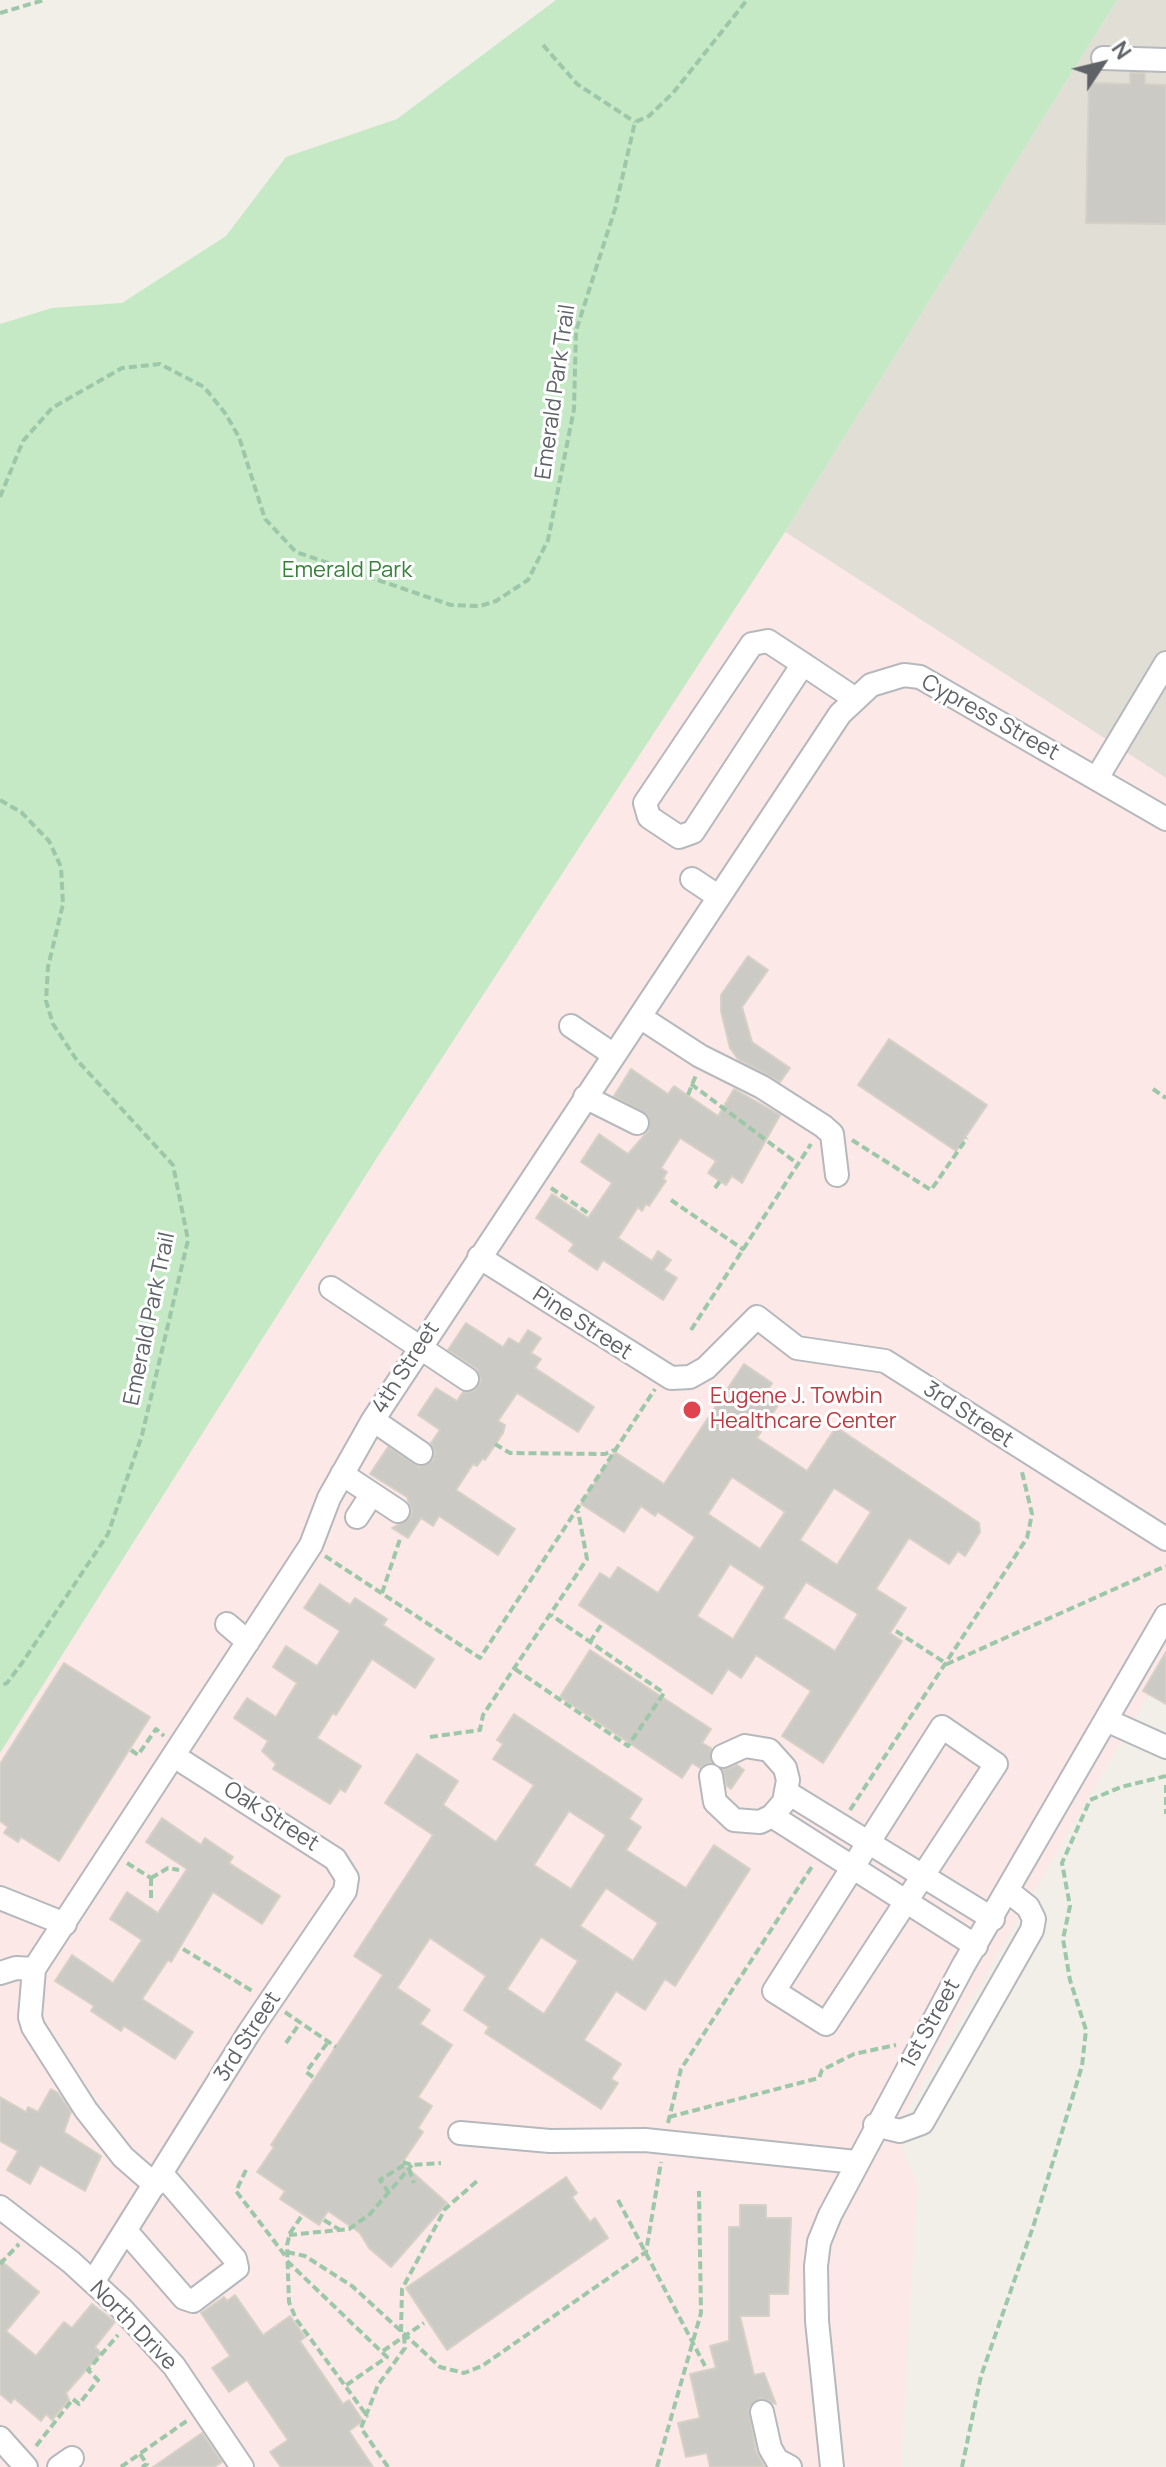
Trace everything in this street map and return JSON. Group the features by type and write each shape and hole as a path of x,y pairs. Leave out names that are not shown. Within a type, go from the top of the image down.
{"street":[{"path":"1103,58 1166,60"},
{"path":"803,664 693,832 679,837 649,817 645,803 752,644 768,641 803,664 854,698"},
{"path":"1097,778 1166,663"},
{"name":"Cypress Street","path":"797,779 854,698 887,678 920,677 1166,819"},
{"name":"4th Street","path":"34,1969 65,1924 165,1752 248,1642 311,1545 342,1474 419,1348 797,779"},
{"path":"692,879 719,897"},
{"path":"640,1017 700,1056 762,1087 823,1126 832,1134 837,1175"},
{"path":"571,1026 614,1055"},
{"path":"585,1097 637,1123"},
{"name":"Pine Street","path":"479,1257 654,1370 671,1378 690,1377"},
{"path":"331,1288 467,1379"},
{"name":"3rd Street","path":"690,1377 706,1368 754,1309 797,1348 885,1361 1166,1539"},
{"path":"373,1420 421,1453"},
{"path":"342,1474 398,1511"},
{"path":"357,1517 372,1494"},
{"name":"1st Street","path":"826,2466 818,2348 816,2266 819,2242 875,2125 1166,1616"},
{"path":"227,1624 248,1642"},
{"path":"1106,1720 1166,1747"},
{"path":"942,1727 996,1764 908,1903 826,2024 774,1991 868,1842 942,1727"},
{"path":"711,1776 715,1802 734,1820 760,1822 772,1816 788,1793 785,1768 769,1750 745,1746 723,1756"},
{"name":"Oak Street","path":"165,1752 335,1859 346,1873 345,1891"},
{"path":"788,1793 993,1919"},
{"path":"772,1816 976,1946"},
{"name":"3rd Street","path":"93,2282 250,2031 345,1891"},
{"path":"875,2125 900,2131 922,2123 1032,1930 1034,1919 1028,1907 1009,1892"},
{"path":"0,1898 65,1924"},
{"path":"0,1973 16,1968 34,1969 30,2017 40,2041 86,2110 123,2157 158,2180 235,2259 237,2268 193,2301 184,2298 126,2231"},
{"path":"460,2133 550,2141 645,2140 856,2162"},
{"name":"North Drive","path":"0,2207 93,2282 132,2319 174,2366 242,2467"},
{"path":"762,2412 770,2448 777,2460 790,2467"},
{"path":"0,2438 30,2458"}],"path":[{"path":"0,13 44,0"},
{"path":"543,45 577,84 635,122 649,116 673,93 747,0"},
{"name":"Emerald Park Trail","path":"0,497 23,441 52,408 122,368 160,364 204,387 225,413 239,437 265,519 296,552 451,605 480,606 496,601 528,580 548,540 574,409 576,331 615,209 635,122"},
{"name":"Emerald Park Trail","path":"0,800 21,812 49,841 61,867 63,904 48,967 46,1001 53,1024 76,1059 173,1165 188,1240 142,1435 108,1534 22,1663 7,1683 0,1686"},
{"path":"691,1084 798,1164"},
{"path":"1153,1089 1166,1098"},
{"path":"842,1133 931,1190 967,1138"},
{"path":"691,1330 813,1142"},
{"path":"715,1188 720,1181"},
{"path":"542,1182 588,1213"},
{"path":"671,1200 744,1250"},
{"path":"320,1553 480,1658 660,1382"},
{"path":"495,1444 510,1453 605,1454 617,1449"},
{"path":"847,1815 1027,1538 1032,1514 1019,1464"},
{"path":"430,1737 480,1730 483,1715 587,1559 577,1509"},
{"path":"382,1593 401,1536"},
{"path":"947,1664 1166,1566"},
{"path":"515,1669 628,1746 664,1693 551,1615"},
{"path":"590,1642 603,1622"},
{"path":"896,1631 947,1664"},
{"path":"138,1755 156,1729 165,1735 165,1752"},
{"path":"131,1750 145,1760"},
{"path":"962,2467 981,2376 1034,2224 1082,2066 1086,2030 1070,1980 1063,1939 1070,1906 1062,1863 1090,1800 1121,1787 1166,1776"},
{"path":"1166,1785 1166,1814"},
{"path":"122,1859 151,1878"},
{"path":"666,2134 681,2069 817,1859"},
{"path":"151,1878 168,1868 179,1870"},
{"path":"151,1878 151,1900"},
{"path":"183,1949 259,1996"},
{"path":"280,2008 336,2047"},
{"path":"286,2043 300,2023"},
{"path":"313,2077 306,2072 328,2042"},
{"path":"669,2117 819,2078 822,2070 854,2054 896,2045"},
{"path":"287,2257 305,2256 352,2286 440,2367 464,2373 482,2366 646,2252 663,2154"},
{"path":"389,2193 380,2180 408,2165 441,2163"},
{"path":"408,2165 414,2183"},
{"path":"289,2235 342,2231 370,2214 408,2165"},
{"path":"246,2170 236,2191 287,2257 387,2357 345,2386"},
{"path":"388,2467 361,2428 368,2417 378,2385 405,2348 402,2289 445,2209 477,2181"},
{"path":"657,2467 701,2313 699,2191"},
{"path":"618,2200 705,2366"},
{"path":"301,2217 289,2235 289,2302 296,2319 368,2417"},
{"path":"324,2220 342,2231"},
{"path":"30,2458 73,2399 79,2404 98,2380 88,2370 132,2319"},
{"path":"383,2351 424,2323"},
{"path":"121,2467 204,2409"},
{"path":"140,2454 147,2464 142,2467"}],"shaded area":[{"path":"1117,0 1166,0 1166,778 785,532"},
{"name":"Eugene J. Towbin Healthcare Center","path":"785,532 1166,778 1166,1664 895,2130 917,2185 901,2467 0,2467 0,1753 378,1156"}],"green space":[{"name":"Emerald Park","path":"556,0 1117,0 785,532 378,1156 0,1753 0,324 52,308 122,303 226,236 286,157 397,119"}],"building":[{"path":"1130,73 1145,73 1145,84 1166,85 1166,224 1086,223 1089,83 1130,84"},
{"path":"748,956 768,970 742,1007 752,1042 790,1068 780,1082 738,1059 730,1048 721,1011 721,995"},
{"path":"889,1039 987,1105 956,1151 858,1085"},
{"path":"631,1069 668,1094 674,1086 718,1116 734,1089 780,1115 742,1183 732,1176 726,1185 708,1173 716,1161 680,1138 661,1168 667,1172 663,1179 666,1181 649,1206 646,1204 642,1211 638,1207 618,1238 652,1261 658,1251 671,1260 664,1270 677,1278 663,1300 603,1260 597,1270 569,1251 574,1244 536,1218 552,1194 588,1218 612,1183 581,1162 599,1134 628,1154 649,1130 648,1115 614,1096"},
{"path":"466,1323 503,1347 509,1338 519,1344 528,1330 541,1338 531,1353 541,1359 535,1368 594,1407 578,1432 517,1393 498,1421 505,1425 503,1433 485,1460 483,1458 477,1466 473,1464 456,1490 515,1529 498,1555 439,1516 433,1526 421,1518 408,1538 392,1528 410,1518 412,1511 407,1497 370,1474 388,1447 419,1467 433,1460 435,1453 431,1443 440,1430 418,1415 436,1388 457,1401 463,1392 474,1391 481,1381 477,1369 448,1350"},
{"path":"744,1364 772,1383 768,1390 782,1399 757,1438 807,1471 836,1427 979,1523 980,1532 965,1556 958,1551 949,1564 909,1538 876,1589 906,1608 890,1633 902,1641 823,1763 782,1736 811,1691 756,1655 741,1678 728,1669 712,1694 579,1605 600,1573 610,1579 618,1567 658,1593 695,1537 658,1512 655,1516 641,1506 624,1532 581,1504 615,1452 664,1484","holes":["732,1477 785,1512 760,1549 708,1514","834,1488 871,1512 837,1565 800,1540","730,1564 765,1587 733,1639 697,1616","806,1582 858,1614 835,1651 783,1618"]},
{"path":"320,1584 350,1605 355,1598 387,1619 383,1625 434,1659 415,1688 372,1659 336,1715 333,1713 317,1738 361,1766 345,1792 340,1789 330,1804 273,1769 276,1764 262,1751 268,1741 234,1718 247,1698 276,1717 297,1683 273,1667 286,1646 317,1666 340,1631 304,1608"},
{"path":"590,1650 711,1729 702,1743 711,1748 711,1762 700,1768 692,1763 682,1778 560,1697"},
{"path":"1166,1652 1166,1704 1143,1691"},
{"path":"64,1663 150,1717 59,1861 21,1837 18,1842 4,1833 8,1827 0,1821 0,1764"},
{"path":"514,1714 642,1799 629,1819 641,1827 626,1850 686,1888 714,1845 750,1869 675,1986 665,1979 645,2010 616,1991 584,2040 621,2064 611,2079 618,2083 601,2109 485,2033 489,2027 464,2010 486,1976 430,1938 397,1988 430,2010 420,2024 452,2045 418,2097 432,2106 418,2128 423,2132 402,2163 447,2203 391,2267 369,2248 360,2233 328,2211 319,2225 280,2199 285,2191 257,2172 274,2147 271,2145 383,1975 354,1956 433,1835 385,1803 417,1754 458,1781 443,1805 496,1842 534,1785 493,1759 503,1744 497,1740","holes":["569,1811 606,1835 571,1889 534,1865","606,1888 658,1923 633,1961 580,1926","541,1937 578,1961 544,2014 507,1989"]},
{"path":"737,1765 744,1770 731,1789 727,1786 723,1770"},
{"path":"162,1818 201,1845 205,1838 233,1857 229,1863 280,1896 262,1924 213,1892 171,1962 168,1960 142,1999 193,2032 175,2059 124,2026 121,2031 91,2011 94,2006 55,1981 72,1955 113,1983 142,1940 110,1919 127,1892 158,1913 187,1869 146,1842"},
{"path":"51,2089 58,2093 71,2112 64,2132 101,2156 85,2191 40,2165 30,2184 7,2170 18,2151 0,2141 0,2097 26,2112 28,2107 38,2112"},
{"path":"566,2177 577,2193 572,2197 590,2222 595,2218 608,2238 447,2350 406,2288"},
{"path":"740,2205 766,2205 766,2218 791,2218 788,2294 769,2294 769,2316 740,2316 754,2375 764,2373 776,2404 760,2398 749,2409 756,2451 765,2467 710,2467 707,2453 686,2457 678,2423 700,2418 690,2374 716,2368 710,2346 729,2341 729,2227 740,2227"},
{"path":"0,2260 39,2292 6,2331 36,2356 64,2322 72,2328 92,2304 115,2322 95,2347 101,2353 66,2393 69,2400 52,2420 46,2414 41,2421 14,2398 11,2403 0,2394"},
{"path":"235,2295 263,2335 290,2316 305,2337 300,2341 343,2404 349,2400 363,2421 349,2431 373,2467 281,2467 270,2452 288,2440 247,2380 229,2392 212,2368 230,2356 201,2313 224,2297 227,2301"},
{"path":"202,2433 222,2462 214,2467 153,2467"}],"place":[{"name":"Eugene J. Towbin Healthcare Center","path":"692,1410"}]}
